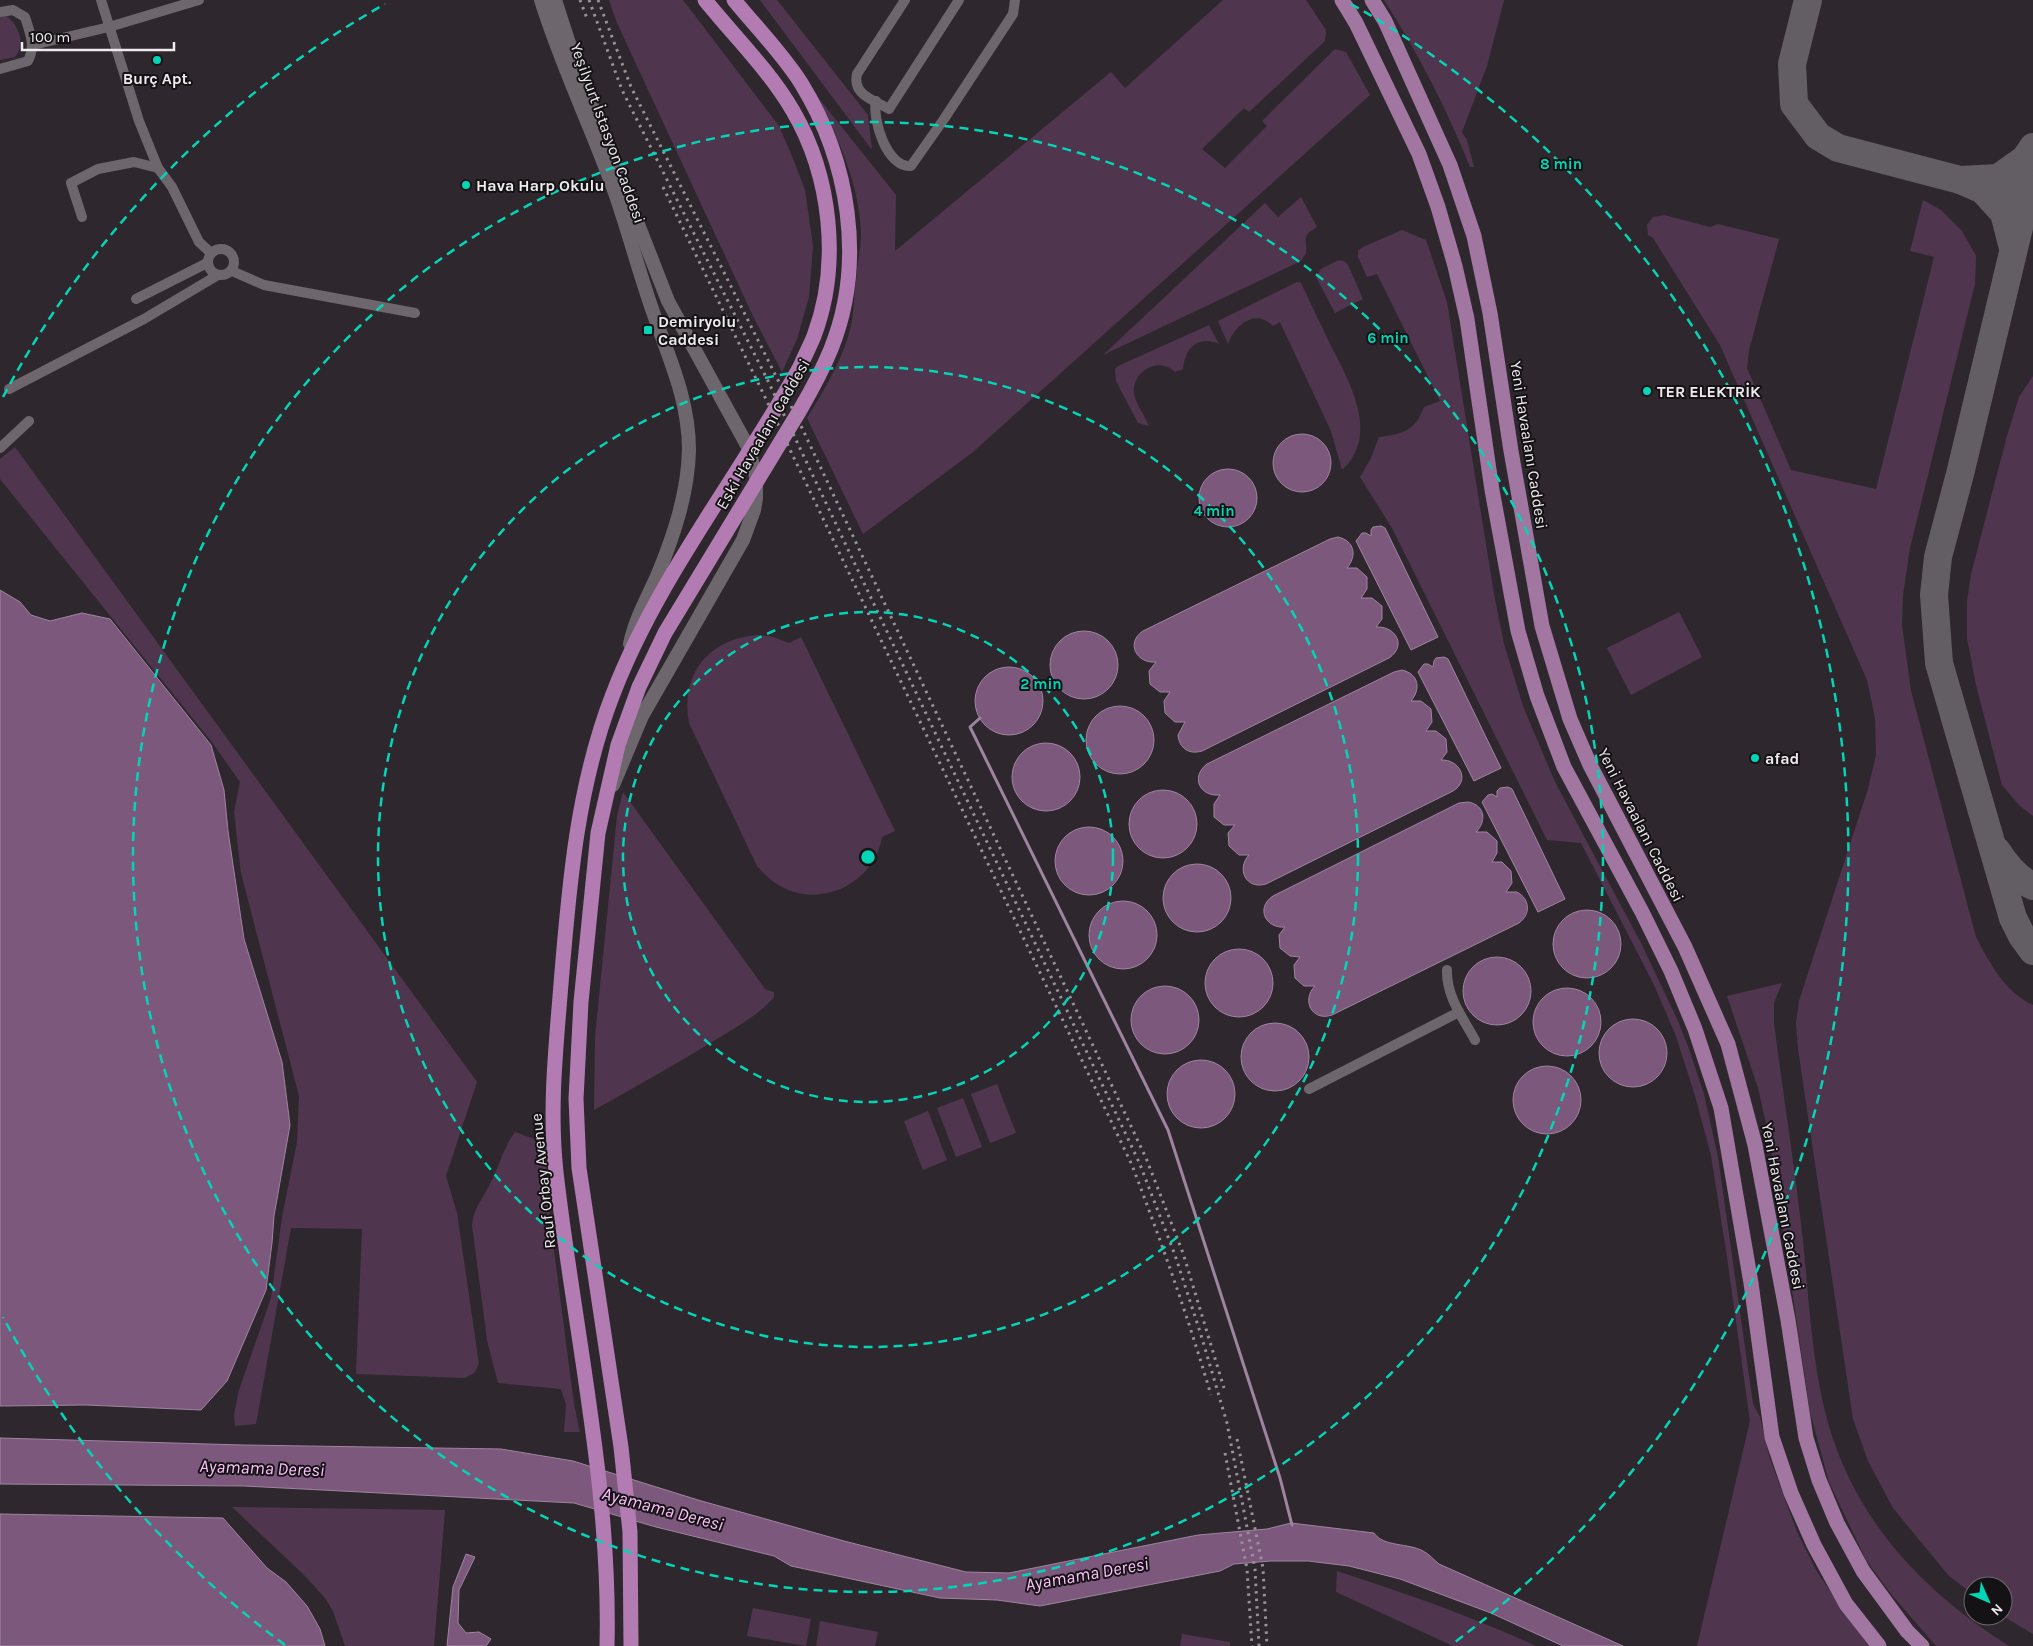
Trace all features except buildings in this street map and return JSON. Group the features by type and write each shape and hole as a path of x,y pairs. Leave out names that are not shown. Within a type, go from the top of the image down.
{"highway":[{"name":"Eski Havaalanı Caddesi","path":"627,659 661,594 800,367 814,336 828,280 828,215 814,159 804,133 781,93 705,0"},
{"name":"Eski Havaalanı Caddesi","path":"604,802 626,720 653,655 677,612 810,393 831,348 844,299 849,242 847,209 836,157 814,105 800,81 734,0"},
{"name":"Rauf Orbay Avenue","path":"607,1646 608,1609 604,1530 597,1457 556,1170 552,1098 564,941 579,817 596,740 627,659"},
{"path":"604,802 596,853 580,1010 576,1118 579,1168 621,1448 630,1532 631,1646"}],"main road":[{"name":"Yeşilyurt İstasyon Caddesi","path":"541,0 568,76 614,191 653,313 678,378 685,408 689,450 686,482 676,526 658,574 640,611 631,638 627,659"},
{"name":"Yeşilyurt İstasyon Caddesi","path":"555,0 577,68 668,301 748,447 756,476 754,510 743,540 642,716 614,784 604,802"},
{"path":"1342,0 1356,23 1419,154 1438,207 1455,266 1467,319 1492,490 1520,638 1537,696 1564,767 1642,912 1671,972 1695,1029 1721,1108 1751,1283 1772,1437 1791,1493 1814,1546 1846,1604 1879,1646"},
{"name":"Yeni Havaalanı Caddesi","path":"1372,0 1385,21 1450,165 1474,236 1490,313 1511,451 1544,633 1570,719 1590,765 1685,947 1728,1044 1755,1145 1788,1320 1806,1438 1819,1480 1837,1523 1863,1571 1907,1631 1922,1646"},
{"path":"1520,638 1544,633"}],"street":[{"path":"101,0 139,121 158,168 172,187 209,258 212,273 223,276 232,271 236,261 231,251 220,248 209,258 136,299"},
{"path":"33,45 109,27 199,0"},
{"path":"905,0 857,74 855,83 856,88 863,94 889,109 959,0"},
{"path":"876,101 876,115 880,137 895,160 906,166 911,166 1013,14 1015,0"},
{"path":"0,12 13,10 25,17 33,45 28,61 0,69"},
{"path":"82,217 71,183 98,169 134,162 158,168"},
{"path":"232,271 264,285 415,313"},
{"path":"9,388 144,318 218,275"},
{"path":"0,448 29,421"},
{"path":"1447,970 1452,1001 1475,1040"},
{"path":"1309,1089 1459,1012"}],"shaded area":[{"path":"609,0 683,0 779,126 805,190 813,246 809,297 797,339 782,372 753,316 617,23"},
{"path":"760,0 777,0 868,115 872,150"},
{"path":"1223,0 1306,0 1326,30 1325,41 1249,112 1244,108 1202,149 1225,168 1267,126 1262,121 1335,49 1346,52 1370,95 973,452 863,534 807,418 834,372 849,334 853,316 861,240 860,216 852,180 833,128 817,96 896,195 895,251 1111,72 1125,88"},
{"path":"1384,0 1504,0 1487,66 1462,132 1467,140 1474,167 1470,167 1452,124 1431,82 1409,40"},
{"path":"6,15 20,35 20,46 15,57 0,60 0,16"},
{"path":"1301,197 1317,227 1307,235 1306,253 1301,261 1103,355 1265,203 1278,217"},
{"path":"1923,200 1941,210 1962,231 1976,256 1975,284 1910,548 1903,595 1902,625 1911,691 1976,937 2006,985 2014,993 2033,1005 2033,1634 2013,1622 2013,1576 1963,1576 1963,1586 1949,1576 1893,1508 1868,1461 1853,1419 1798,1049 1796,1023 1799,1001 1868,789 1876,755 1875,718 1867,680 1720,345 1653,238 1648,235 1647,225 1653,217 1664,215 1710,227 1718,224 1779,239 1749,350 1747,368 1791,470 1876,489 1934,257 1910,251"},
{"path":"1402,230 1426,240 1447,302 1494,594 1504,644 1523,706 1555,782 1641,943 1678,1021 1704,1094 1718,1157 1753,1404 1760,1417 1770,1459 1797,1532 1816,1570 1838,1603 1871,1646 1697,1646 1750,1421 1711,1156 1696,1099 1676,1036 1654,985 1581,843 1547,840 1392,528 1360,477 1371,458 1379,437 1407,430 1417,421 1424,407 1440,401 1377,274 1367,277 1358,257 1358,251 1363,247"},
{"path":"1339,260 1344,261 1348,265 1363,299 1335,313 1316,277 1321,269"},
{"path":"1297,282 1301,283 1346,376 1358,409 1359,441 1353,456 1342,470 1331,431 1280,322 1273,326 1259,319 1246,321 1235,331 1228,344 1218,321"},
{"path":"1209,325 1219,344 1205,341 1199,342 1190,349 1183,369 1175,372 1169,367 1162,365 1154,366 1142,372 1137,378 1135,397 1149,426 1138,423 1116,381 1115,369"},
{"path":"2033,376 2033,816 2020,806 2002,785 1976,685 1967,638 1967,602 1971,574 2007,436 2019,397"},
{"path":"15,447 477,1082 446,1176 457,1213 479,1364 474,1373 465,1378 356,1374 362,1229 291,1228 256,1424 235,1426 234,1415 239,1390 271,1298 282,1217 297,1142 299,1096 241,873 234,812 240,782 211,741 0,479 0,459"},
{"path":"1679,612 1702,657 1631,695 1607,648"},
{"path":"757,635 770,636 789,643 801,637 895,831 882,837 877,853 858,878 831,892 815,895 799,893 784,888 769,879 757,866 689,723 687,706 689,690 701,662 724,644 740,638"},
{"path":"623,792 765,989 774,992 774,997 761,1010 739,1026 594,1110 595,1037 617,816"},
{"path":"1782,983 1774,1003 1774,1023 1799,1206 1811,1328 1822,1400 1841,1459 1856,1492 1875,1523 1922,1578 1963,1613 1963,1626 1979,1626 2009,1646 1936,1646 1891,1594 1866,1560 1829,1482 1810,1412 1770,1141 1758,1088 1727,996"},
{"path":"997,1084 1016,1133 990,1143 971,1094"},
{"path":"963,1098 982,1147 956,1157 937,1108"},
{"path":"928,1111 947,1160 923,1170 904,1121"},
{"path":"515,1132 540,1141 545,1148 550,1220 574,1404 580,1432 564,1432 566,1405 561,1389 498,1383 487,1340 472,1225 476,1209"},
{"path":"232,1507 445,1510 434,1646 345,1646 333,1611 325,1598 304,1575"},
{"path":"1337,1571 1438,1605 1536,1646 1453,1646 1336,1592"},
{"path":"753,1608 811,1619 806,1646 747,1636"},
{"path":"820,1621 878,1632 875,1646 816,1646"},
{"path":"1182,1634 1230,1642 1230,1646 1180,1646"}],"water":[{"path":"1296,434 1308,434 1323,442 1331,457 1331,469 1323,484 1308,492 1296,492 1281,484 1273,469 1273,457 1281,442"},
{"path":"1222,469 1234,469 1249,477 1257,492 1257,504 1249,519 1234,527 1222,527 1207,519 1199,504 1199,492 1207,477"},
{"path":"1381,526 1385,528 1438,637 1411,650 1356,541 1362,533 1371,536 1373,527"},
{"path":"1338,537 1348,542 1353,550 1352,559 1347,568 1357,568 1367,577 1367,589 1361,598 1372,598 1382,606 1382,619 1376,627 1394,633 1398,643 1394,653 1389,658 1202,751 1193,752 1183,747 1180,744 1178,735 1185,722 1175,722 1165,713 1164,701 1170,692 1160,692 1150,684 1149,671 1156,662 1143,660 1136,652 1134,647 1138,636 1143,631 1330,539"},
{"path":"0,590 20,602 31,615 50,621 82,613 110,619 211,745 224,790 244,939 282,1062 290,1125 274,1216 266,1290 227,1381 201,1410 86,1405 0,1406"},
{"path":"1084,631 1097,634 1108,641 1115,652 1118,665 1115,678 1108,689 1097,696 1084,699 1071,696 1060,689 1053,678 1050,665 1053,652 1060,641 1071,634"},
{"path":"1444,657 1448,659 1501,768 1474,781 1418,672 1424,664 1433,667 1436,658"},
{"path":"1009,667 1022,670 1033,677 1040,688 1043,701 1040,714 1033,725 1022,732 1009,735 996,732 985,725 978,714 975,701 978,688 985,677 996,670"},
{"path":"1402,670 1412,675 1417,683 1416,692 1411,701 1421,701 1431,709 1432,722 1426,731 1436,731 1446,739 1447,752 1441,760 1457,766 1462,776 1458,786 1453,791 1266,884 1253,884 1248,881 1243,872 1243,866 1249,855 1239,855 1229,846 1228,833 1235,825 1224,825 1214,817 1214,804 1220,795 1207,793 1200,785 1198,780 1202,769 1207,764 1394,672"},
{"path":"1120,706 1133,709 1144,716 1151,727 1154,740 1151,753 1144,764 1133,771 1120,774 1107,771 1096,764 1089,753 1086,740 1089,727 1096,716 1107,709"},
{"path":"1046,743 1059,746 1070,753 1077,764 1080,777 1077,790 1070,801 1059,808 1046,811 1033,808 1022,801 1015,790 1012,777 1015,764 1022,753 1033,746"},
{"path":"1508,787 1512,789 1565,899 1538,912 1482,802 1488,795 1492,794 1497,797 1497,791 1500,788"},
{"path":"1163,790 1176,793 1187,800 1194,811 1197,824 1194,837 1187,848 1176,855 1163,858 1150,855 1139,848 1132,837 1129,824 1132,811 1139,800 1150,793"},
{"path":"1468,802 1478,806 1481,810 1482,823 1476,832 1487,832 1497,841 1497,853 1492,862 1502,862 1511,871 1512,883 1506,892 1517,892 1521,895 1527,903 1526,915 1519,923 1332,1015 1325,1016 1314,1013 1309,1003 1309,997 1315,986 1304,986 1295,978 1294,965 1300,957 1290,956 1280,948 1279,935 1285,927 1273,925 1265,917 1265,906 1268,901 1273,896 1459,803"},
{"path":"1089,827 1102,830 1113,837 1120,848 1123,861 1120,874 1113,885 1102,892 1089,895 1076,892 1065,885 1058,874 1055,861 1058,848 1065,837 1076,830"},
{"path":"1197,864 1210,867 1221,874 1228,885 1231,898 1228,911 1221,922 1210,929 1197,932 1184,929 1173,922 1166,911 1163,898 1166,885 1173,874 1184,867"},
{"path":"1123,901 1136,904 1147,911 1154,922 1157,935 1154,948 1147,959 1136,966 1123,969 1110,966 1099,959 1092,948 1089,935 1092,922 1099,911 1110,904"},
{"path":"1587,910 1600,913 1611,920 1618,931 1621,944 1618,957 1611,968 1600,975 1587,978 1574,975 1563,968 1556,957 1553,944 1556,931 1563,920 1574,913"},
{"path":"1239,949 1252,952 1263,959 1270,970 1273,983 1270,996 1263,1007 1252,1014 1239,1017 1226,1014 1215,1007 1208,996 1205,983 1208,970 1215,959 1226,952"},
{"path":"1497,957 1510,960 1521,967 1528,978 1531,991 1528,1004 1521,1015 1510,1022 1497,1025 1484,1022 1473,1015 1466,1004 1463,991 1466,978 1473,967 1484,960"},
{"path":"1165,986 1178,989 1189,996 1196,1007 1199,1020 1196,1033 1189,1044 1178,1051 1165,1054 1152,1051 1141,1044 1134,1033 1131,1020 1134,1007 1141,996 1152,989"},
{"path":"1567,988 1580,991 1591,998 1598,1009 1601,1022 1598,1035 1591,1046 1580,1053 1567,1056 1554,1053 1543,1046 1536,1035 1533,1022 1536,1009 1543,998 1554,991"},
{"path":"1633,1019 1646,1022 1657,1029 1664,1040 1667,1053 1664,1066 1657,1077 1646,1084 1633,1087 1620,1084 1609,1077 1602,1066 1599,1053 1602,1040 1609,1029 1620,1022"},
{"path":"1275,1023 1288,1026 1299,1033 1306,1044 1309,1057 1306,1070 1299,1081 1288,1088 1275,1091 1262,1088 1251,1081 1244,1070 1241,1057 1244,1044 1251,1033 1262,1026"},
{"path":"1201,1060 1214,1063 1225,1070 1232,1081 1235,1094 1232,1107 1225,1118 1214,1125 1201,1128 1188,1125 1177,1118 1170,1107 1167,1094 1170,1081 1177,1070 1188,1063"},
{"path":"1547,1066 1560,1069 1571,1076 1578,1087 1581,1100 1578,1113 1571,1124 1560,1131 1547,1134 1534,1131 1523,1124 1516,1113 1513,1100 1516,1087 1523,1076 1534,1069"},
{"name":"Ayamama Deresi","path":"0,1438 243,1445 501,1449 573,1461 698,1500 844,1541 966,1572 1009,1573 1198,1535 1267,1529 1291,1523 1374,1533 1383,1541 1423,1551 1439,1564 1623,1646 1563,1646 1491,1613 1400,1579 1349,1566 1308,1561 1234,1564 1220,1571 1040,1606 997,1600 940,1598 791,1566 774,1556 656,1527 574,1503 244,1486 0,1484"},
{"path":"0,1514 223,1518 267,1568 286,1582 307,1606 320,1629 325,1646 0,1646"},
{"path":"466,1554 475,1557 459,1590 458,1623 466,1633 479,1632 491,1639 486,1646 447,1646 453,1587"}],"waterway":[{"path":"980,718 970,727 1168,1130 1280,1478 1292,1525"}],"taxiway":[{"path":"1808,0 1792,64 1794,104 1818,136 1838,148 1960,180 2033,196"},
{"path":"2013,248 2004,213 1983,190 1960,180 1998,178 2025,159 2033,147"},
{"path":"2033,169 1960,474 1938,557 1934,595 1939,663 2013,918 2022,936 2033,951"},
{"path":"1997,851 2012,871 2022,880 2033,886"}],"railway":[{"path":"580,0 588,21"},
{"path":"589,0 622,90 768,381 1139,1162 1175,1255 1227,1423 1255,1569 1259,1646"},
{"path":"598,0 631,87 802,428 1146,1158 1183,1253 1224,1388"},
{"path":"663,187 1132,1165 1174,1279 1211,1395"},
{"path":"1237,1439 1263,1568 1267,1646"},
{"path":"1225,1453 1247,1569 1252,1646"}],"place":[{"name":"Burç Apt.","path":"157,60"},
{"name":"Hava Harp Okulu","path":"466,185"},
{"name":"Demiryolu Caddesi","path":"648,330"},
{"name":"TER ELEKTRİK","path":"1647,391"},
{"name":"afad","path":"1755,758"}]}
